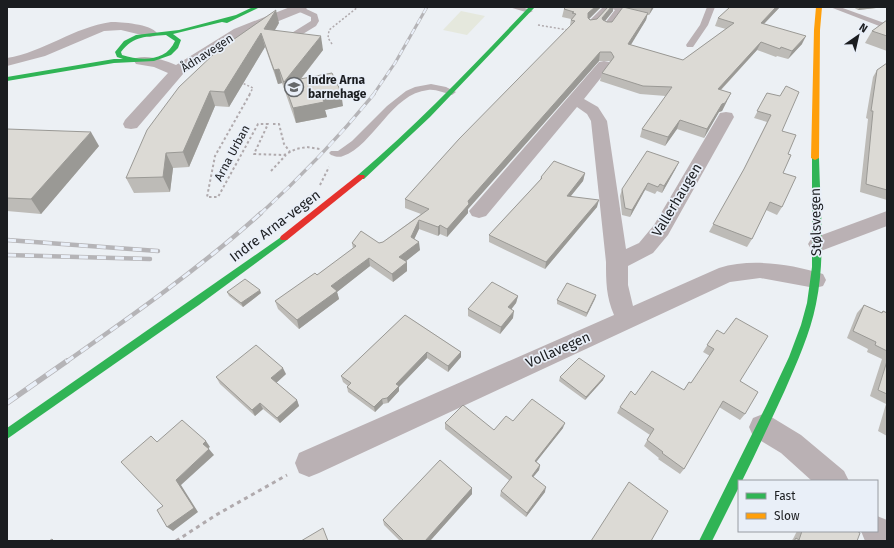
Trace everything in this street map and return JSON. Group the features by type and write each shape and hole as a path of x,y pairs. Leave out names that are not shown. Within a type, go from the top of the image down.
{"main road":[{"path":"7,80 114,61 152,60 181,44 257,7"},
{"name":"Stølsvegen","path":"706,541 763,427 793,360 807,323 812,302 818,244 815,177 818,7"},
{"name":"Indre Arna-vegen","path":"7,434 229,279 380,162 452,92 531,9"},
{"path":"21,77 69,64 107,51 122,45 132,38 150,34 168,34 238,16"},
{"path":"168,34 178,40 181,44"},
{"path":"122,45 118,52 119,56 136,61"}],"street":[{"name":"Ådnavegen","path":"131,124 184,67 239,32 299,8"},
{"path":"7,62 51,49 80,35 102,28 118,26 131,27 150,34"},
{"path":"102,28 119,32 125,38 122,45"},
{"path":"136,61 184,67 181,44"},
{"path":"479,210 604,65"},
{"path":"574,101 588,106 596,112 599,121 610,223 617,262 617,285 620,302 627,318"},
{"name":"Vallerhaugen","path":"617,262 646,248 661,230 724,120"},
{"path":"818,244 887,218"},
{"name":"Vollavegen","path":"309,463 727,274 760,270 815,280"},
{"path":"763,427 791,444 833,480"},
{"path":"877,532 882,541"}],"lane":[{"path":"513,7 531,9"},
{"path":"592,24 607,7"},
{"path":"690,45 704,25 711,7"},
{"path":"834,7 887,27"},
{"path":"285,41 312,24 315,20 314,16 299,8"},
{"path":"606,27 616,8 639,16"},
{"path":"337,154 358,142 385,113 416,89 432,87 452,92"}],"path":[{"path":"332,44 328,38 329,30 358,7"},
{"path":"520,21 569,31"},
{"name":"Arna Urban","path":"235,79 253,88 215,156 207,197 218,197 258,124 268,124 254,154 284,155 307,147 321,149"},
{"name":"Arna Urban","path":"273,124 279,124 284,144 289,152"},
{"path":"272,171 289,152"},
{"path":"318,189 337,154"},
{"path":"176,541 216,514 309,463"}],"shaded area":[{"path":"461,11 485,16 467,35 443,30"}],"building":[{"path":"566,7 595,7 588,13 588,18 590,20 597,19 608,7 611,7 602,18 607,22 612,22 623,7 648,13 628,44 683,60 734,23 718,18 730,7 776,7 761,23 806,36 792,51 781,47 780,49 761,42 718,89 731,93 725,103 722,104 707,129 680,120 668,137 642,129 672,87 643,86 602,73 614,57 611,52 600,52 468,201 469,204 447,229 440,225 438,227 419,220 411,237 419,242 399,257 407,262 392,274 369,258 331,286 337,291 297,320 275,301 315,273 317,275 356,246 352,243 361,231 379,243 383,242 429,209 405,199 459,139 575,21 571,20 576,14 564,9"},
{"path":"276,10 264,29 321,36 284,82 332,73 341,92 321,95 324,102 293,108 279,69 274,70 261,33 224,92 210,91 183,152 166,153 163,177 126,178 147,130 179,87 217,51"},
{"path":"887,20 887,36 872,31"},
{"path":"887,63 887,190 866,184 873,111 871,111 877,70"},
{"path":"786,86 799,92 782,131 796,135 788,154 791,155 783,173 796,177 782,207 770,202 752,239 713,224 744,169 771,115 757,111 767,93 780,96"},
{"path":"7,129 91,132 31,199 7,198"},
{"path":"647,151 679,162 664,186 660,184 658,187 648,183 632,210 625,208 622,189"},
{"path":"554,161 585,173 567,196 599,200 546,262 489,235 542,178 541,177"},
{"path":"245,279 260,290 241,303 227,292"},
{"path":"492,282 518,296 508,307 514,311 501,327 468,309"},
{"path":"567,283 596,295 587,313 557,300"},
{"path":"864,305 882,313 883,311 887,313 887,351 875,345 876,342 853,331"},
{"path":"405,315 461,352 448,366 427,352 396,384 399,386 387,398 382,399 374,407 347,387 351,383 341,376"},
{"path":"736,318 768,336 740,381 758,392 745,414 723,401 684,469 647,440 654,429 620,407 631,391 635,395 652,371 684,390 689,382 691,383 714,349 707,345 717,330 724,334"},
{"path":"256,345 283,368 271,378 297,400 277,418 260,403 252,410 216,377"},
{"path":"579,358 605,376 586,397 560,377"},
{"path":"887,361 887,394 878,390"},
{"path":"532,399 565,423 535,461 540,465 532,476 546,487 527,513 501,491 512,477 445,423 463,405 494,430 506,416 513,421"},
{"path":"182,420 206,441 203,444 209,449 176,480 194,508 167,527 157,510 163,506 121,462 151,436 157,442"},
{"path":"440,460 472,488 425,541 404,541 383,520"},
{"path":"629,482 668,511 651,541 591,541"},
{"path":"323,528 328,541 301,541"},
{"path":"802,532 860,533 857,541 794,541 796,538 799,540"}],"railway":[{"path":"373,95 395,63 427,7"},
{"path":"260,214 319,156 374,94"},
{"path":"66,362 190,272 261,213"},
{"path":"7,240 158,251"},
{"path":"7,255 150,259"},
{"path":"7,403 67,361"}],"traffic: fast":[{"path":"225,22 257,7"},
{"path":"361,177 428,116 532,7"},
{"path":"168,34 178,40 175,48 169,54 154,60 136,60 119,56 118,52 126,42 138,36 179,32 238,16"},
{"path":"7,79 114,61 132,61"},
{"path":"705,541 744,465 803,336 812,303 815,285 817,249 815,158"},
{"path":"7,434 196,302 284,238"}],"traffic: slow":[{"path":"815,158 817,30 819,7"}],"traffic: jam":[{"path":"284,238 361,177"}],"place":[{"name":"Indre Arna barnehage","path":"294,87"}]}
